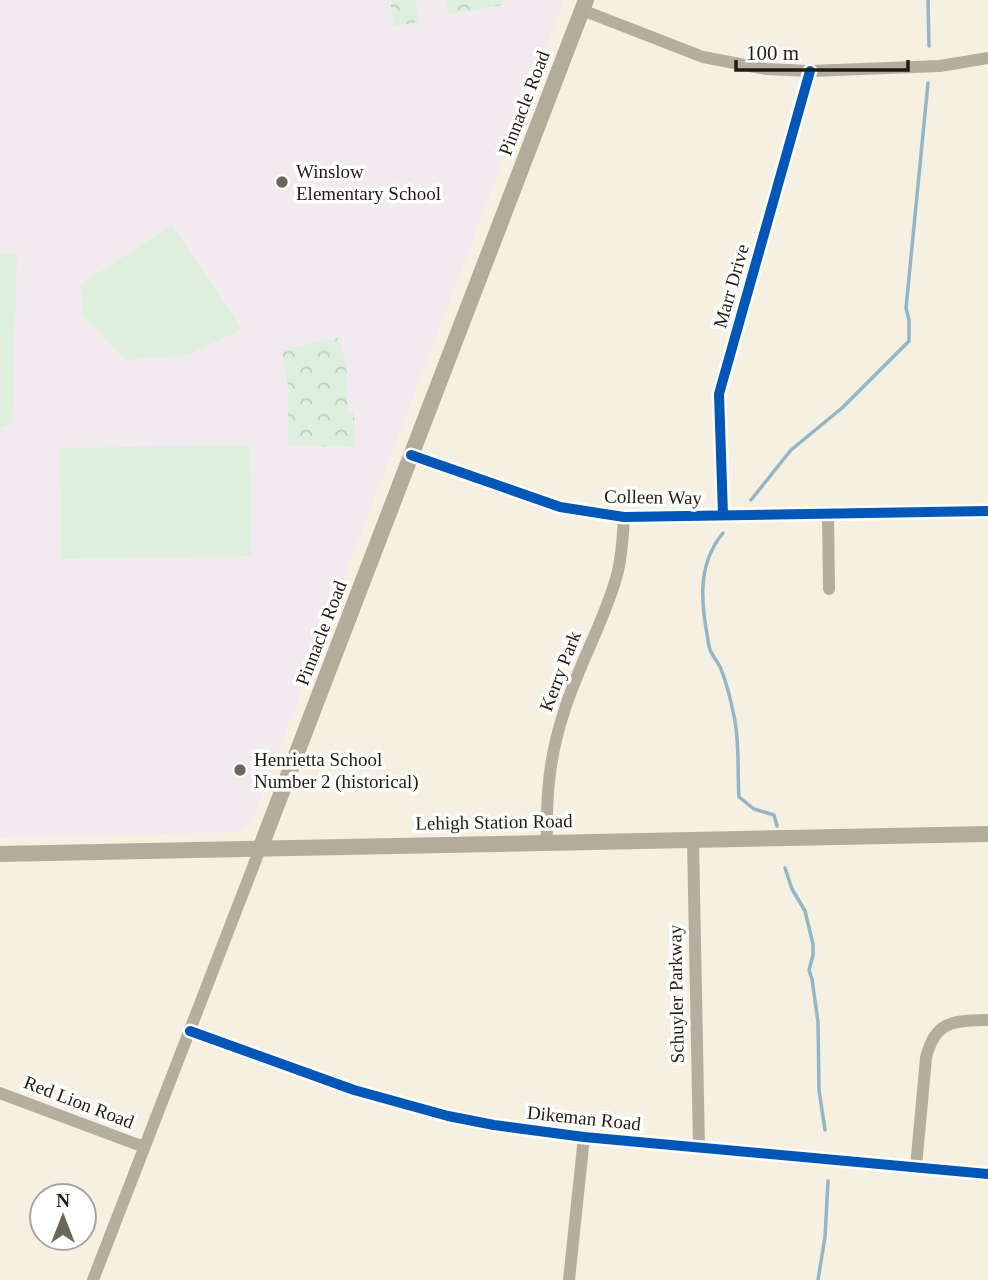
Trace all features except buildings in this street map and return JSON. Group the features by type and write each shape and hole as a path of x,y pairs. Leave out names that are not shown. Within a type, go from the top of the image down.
{"main road":[{"name":"Pinnacle Road","path":"260,849 584,5"},
{"name":"Lehigh Station Road","path":"0,854 988,834"}],"street":[{"path":"584,5 704,57 766,69 810,71 940,66 988,58"},
{"name":"Marr Drive","path":"723,515 719,394 810,71"},
{"name":"Colleen Way","path":"411,455 553,505 624,517 988,511"},
{"path":"828,514 829,589"},
{"name":"Kerry Park","path":"547,842 548,772 554,744 571,691 618,573 624,517"},
{"name":"Schuyler Parkway","path":"693,840 699,1148"},
{"name":"Pinnacle Road","path":"93,1280 260,849"},
{"path":"916,1167 926,1058 930,1042 945,1025 988,1020"},
{"name":"Dikeman Road","path":"190,1031 315,1077 402,1105 494,1125 584,1137 988,1174"},
{"name":"Red Lion Road","path":"0,1093 144,1147"},
{"path":"569,1280 584,1137"}],"shaded area":[{"path":"0,0 564,0 252,821 238,832 0,838"}],"green space":[{"path":"390,0 415,0 419,22 394,26"},
{"path":"446,0 502,0 503,5 448,14"},
{"path":"172,225 242,329 188,355 125,360 84,316 80,285"},
{"path":"0,253 17,253 12,423 0,428"},
{"path":"339,338 346,365 348,412 354,412 354,447 288,445 288,387 281,349"},
{"path":"249,445 251,556 62,559 60,448"}],"waterway":[{"path":"928,0 929,46"},
{"path":"751,500 791,450 842,408 909,341 906,308 928,83"},
{"path":"723,533 714,546 704,573 703,602 709,646 720,666 729,692 736,726 739,797 754,809 774,815 777,826"},
{"path":"785,868 792,889 805,911 813,944 809,970 818,1022 819,1090 825,1130"},
{"path":"818,1280 825,1237 828,1181"}],"cycle path":[{"path":"723,515 719,394 810,71"},
{"path":"411,455 560,507 624,517 988,511"},
{"path":"190,1031 354,1090 448,1116 494,1125 584,1137 988,1174"}],"place":[{"name":"Winslow Elementary School","path":"282,182"},
{"name":"Henrietta School Number 2 (historical)","path":"240,770"}]}
